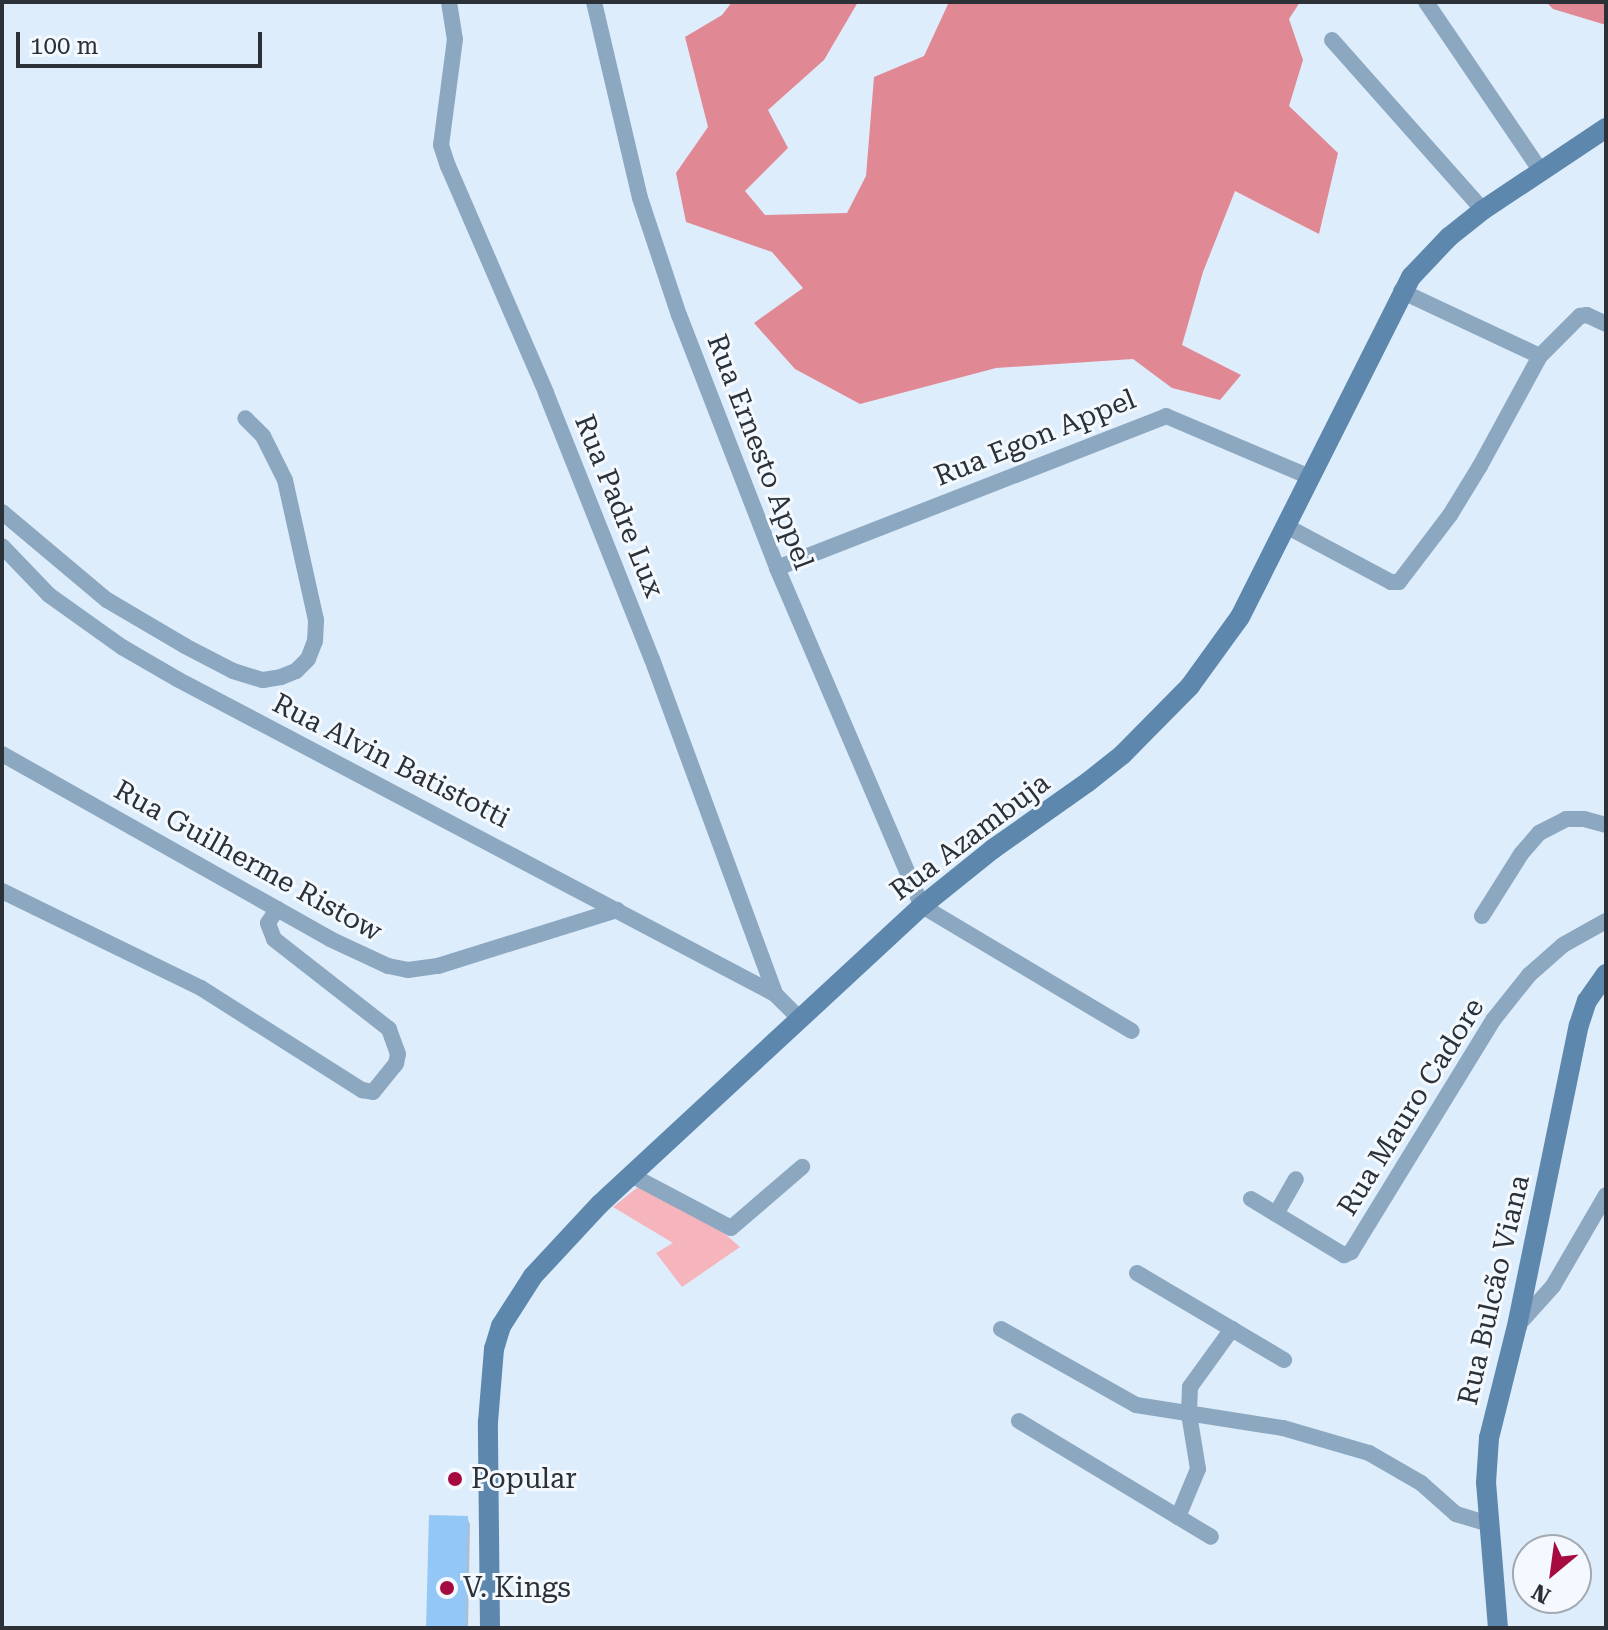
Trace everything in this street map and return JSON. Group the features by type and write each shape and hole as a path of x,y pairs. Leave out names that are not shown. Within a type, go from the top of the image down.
{"main road":[{"name":"Rua Azambuja","path":"490,1628 488,1422 494,1349 501,1326 533,1276 631,1175 922,906 993,849 1088,782 1190,686 1240,617 1401,291 1425,260 1483,210 1606,128"},
{"name":"Rua Bulcão Viana","path":"1498,1628 1486,1483 1489,1438 1517,1326 1579,1025 1587,1001 1606,974"}],"street":[{"name":"Rua Padre Lux","path":"449,2 454,57 441,145 448,166 540,378 646,644 775,994 799,1018"},
{"name":"Rua Ernesto Appel","path":"594,2 613,94 654,247 777,568 922,906"},
{"path":"1426,2 1540,170"},
{"path":"1332,40 1483,210"},
{"path":"1401,291 1540,356"},
{"path":"1286,526 1391,582 1399,582 1473,479 1540,356 1580,316 1587,315 1606,324"},
{"name":"Rua Egon Appel","path":"777,568 1166,416 1310,477"},
{"path":"2,512 107,600 163,634 233,671 263,680 281,677 308,659 315,641 316,620 285,480 263,436 245,418"},
{"name":"Rua Alvin Batistotti","path":"2,546 49,595 122,647 775,994"},
{"name":"Rua Guilherme Ristow","path":"2,754 368,959 408,970 472,958 617,910"},
{"path":"1482,916 1521,854 1552,824 1584,819 1606,825"},
{"path":"2,891 201,988 362,1090 373,1092 396,1064 398,1054 389,1029 274,939 268,923 277,909"},
{"path":"922,906 1132,1031"},
{"name":"Rua Mauro Cadore","path":"1251,1199 1344,1255 1351,1252 1494,1019 1529,975 1563,945 1606,921"},
{"path":"631,1175 731,1228 802,1167"},
{"path":"1276,1214 1296,1179"},
{"path":"1517,1326 1553,1286 1606,1195"},
{"path":"1137,1273 1284,1360"},
{"path":"1001,1329 1125,1400 1152,1410 1283,1428 1354,1448 1399,1468 1456,1514 1488,1524"},
{"path":"1178,1517 1198,1469 1188,1398 1195,1377 1232,1329"},
{"path":"1019,1421 1211,1537"}],"shaded area":[{"path":"732,2 858,2 824,60 768,110 788,148 745,191 765,215 847,213 866,176 874,77 924,56 949,2 1300,2 1289,19 1303,60 1289,106 1338,153 1319,234 1235,191 1203,272 1182,345 1241,375 1220,400 1172,388 1133,359 996,368 860,404 795,369 754,323 803,288 772,252 686,222 676,173 708,127 685,37 722,15"},
{"path":"1546,2 1606,2 1606,25 1553,9"},
{"path":"638,1187 718,1228 740,1247 682,1287 656,1253 673,1243 613,1207"}],"building":[{"path":"429,1515 468,1516 466,1628 426,1628"}],"place":[{"name":"Popular","path":"455,1479"},
{"name":"V. Kings","path":"447,1588"}]}
